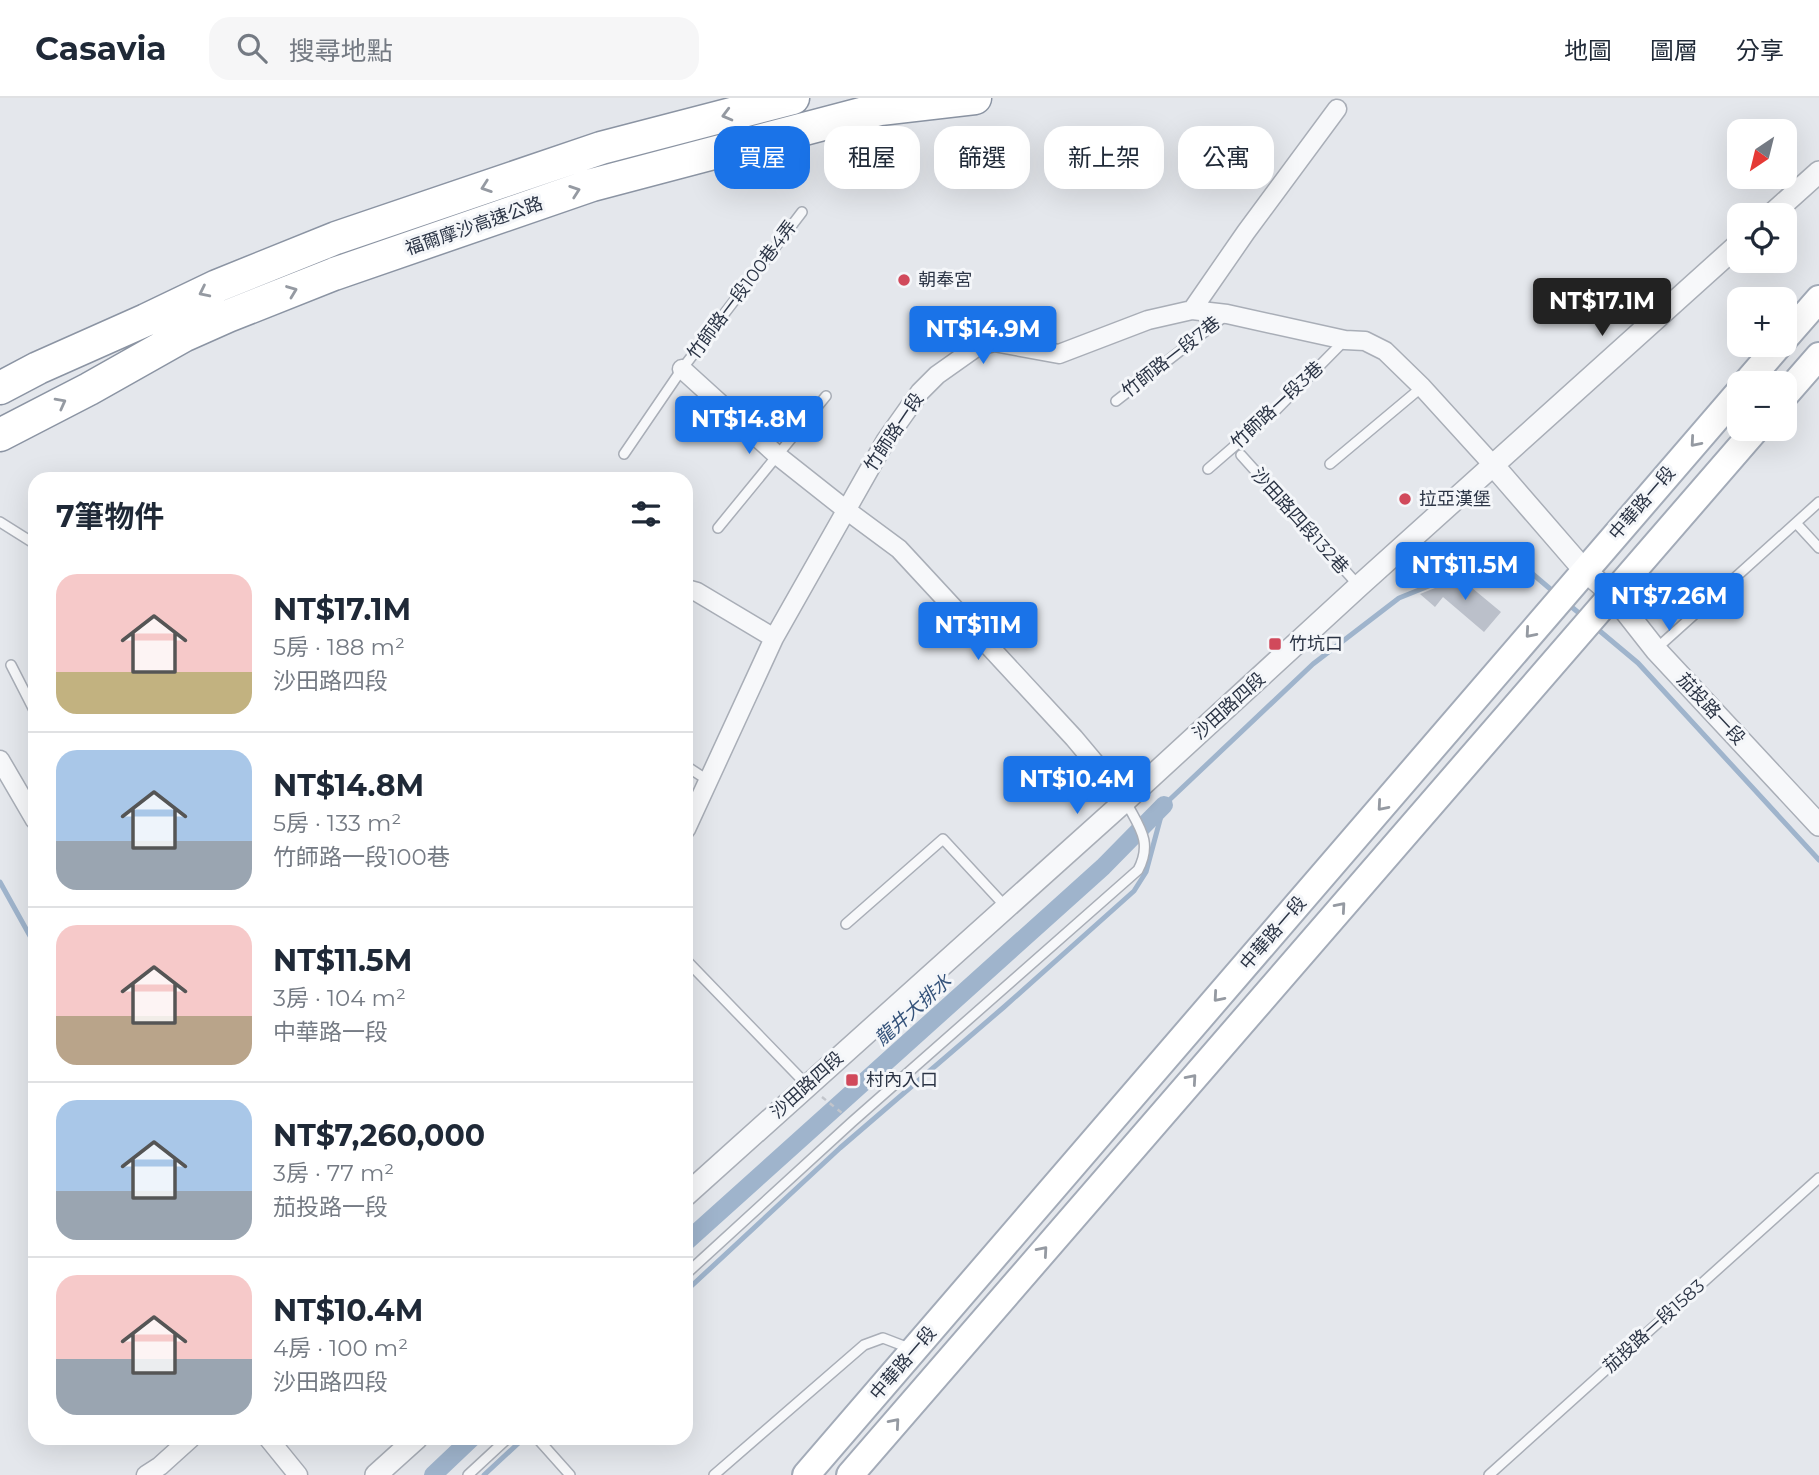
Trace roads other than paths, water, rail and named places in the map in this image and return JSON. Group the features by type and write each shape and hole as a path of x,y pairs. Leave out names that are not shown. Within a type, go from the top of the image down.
{"highway":[{"name":"福爾摩沙高速公路","path":"0,388 217,286 336,238 601,148 793,98"},
{"name":"福爾摩沙高速公路","path":"0,435 183,337 228,316 334,275 592,185 880,109 975,98"}],"main road":[{"path":"1797,324 1819,299"},
{"path":"1797,381 1819,356"},
{"path":"1756,371 1769,357"},
{"name":"中華路一段","path":"806,1475 1727,406"},
{"name":"中華路一段","path":"850,1475 1746,441"}],"street":[{"path":"1192,310 1334,104"},
{"path":"1784,203 1819,172"},
{"name":"沙田路四段","path":"693,1189 813,1089 1006,908 1727,255"},
{"name":"竹師路一段","path":"693,814 774,638 886,440 920,392 937,375 978,346 994,342 1059,354 1148,320 1192,310 1227,314 1345,340 1365,341 1385,351 1422,387 1493,465"},
{"path":"682,369 778,456 899,549 1074,738 1126,800"},
{"name":"茄投路一段","path":"1493,465 1584,570 1612,594 1656,650 1819,825"},
{"path":"693,591 774,638"},
{"path":"0,760 28,808"},
{"path":"146,1475 183,1445"},
{"path":"274,1445 298,1475"},
{"path":"376,1475 409,1445"}],"lane":[{"name":"竹師路一段100巷4弄","path":"624,454 682,369 802,212"},
{"name":"竹師路一段7巷","path":"1116,401 1227,314"},
{"name":"竹師路一段3巷","path":"1208,469 1276,410 1345,340"},
{"path":"1330,464 1422,387"},
{"path":"718,528 825,396"},
{"name":"沙田路四段132巷","path":"1241,455 1359,586"},
{"path":"1656,650 1819,502"},
{"path":"0,522 28,540"},
{"path":"1796,523 1819,548"},
{"path":"11,665 28,698"},
{"path":"693,770 709,780"},
{"path":"693,1269 852,1122 1139,870 1145,858 1146,846 1126,800"},
{"path":"846,924 943,839 1006,908"},
{"path":"693,967 813,1089"},
{"name":"茄投路一段1583","path":"1489,1475 1819,1178"},
{"path":"714,1475 864,1345 883,1338 914,1350"},
{"path":"468,1475 500,1445"},
{"path":"543,1445 570,1475"}],"waterway":[{"path":"693,1284 840,1148 1134,891 1146,872 1164,805 1313,664 1399,598 1471,569 1528,570 1555,593"},
{"path":"1568,604 1585,618"},
{"path":"1595,627 1638,663 1819,860"},
{"name":"龍井大排水","path":"693,1236 1103,867 1164,805"},
{"path":"0,882 28,932"},
{"name":"龍井大排水","path":"433,1475 465,1445"},
{"path":"484,1475 516,1445"}],"place":[{"name":"朝奉宮","path":"904,280"},
{"name":"拉亞漢堡","path":"1405,499"},
{"name":"竹坑口","path":"1275,644"},
{"name":"村內入口","path":"852,1080"}]}
